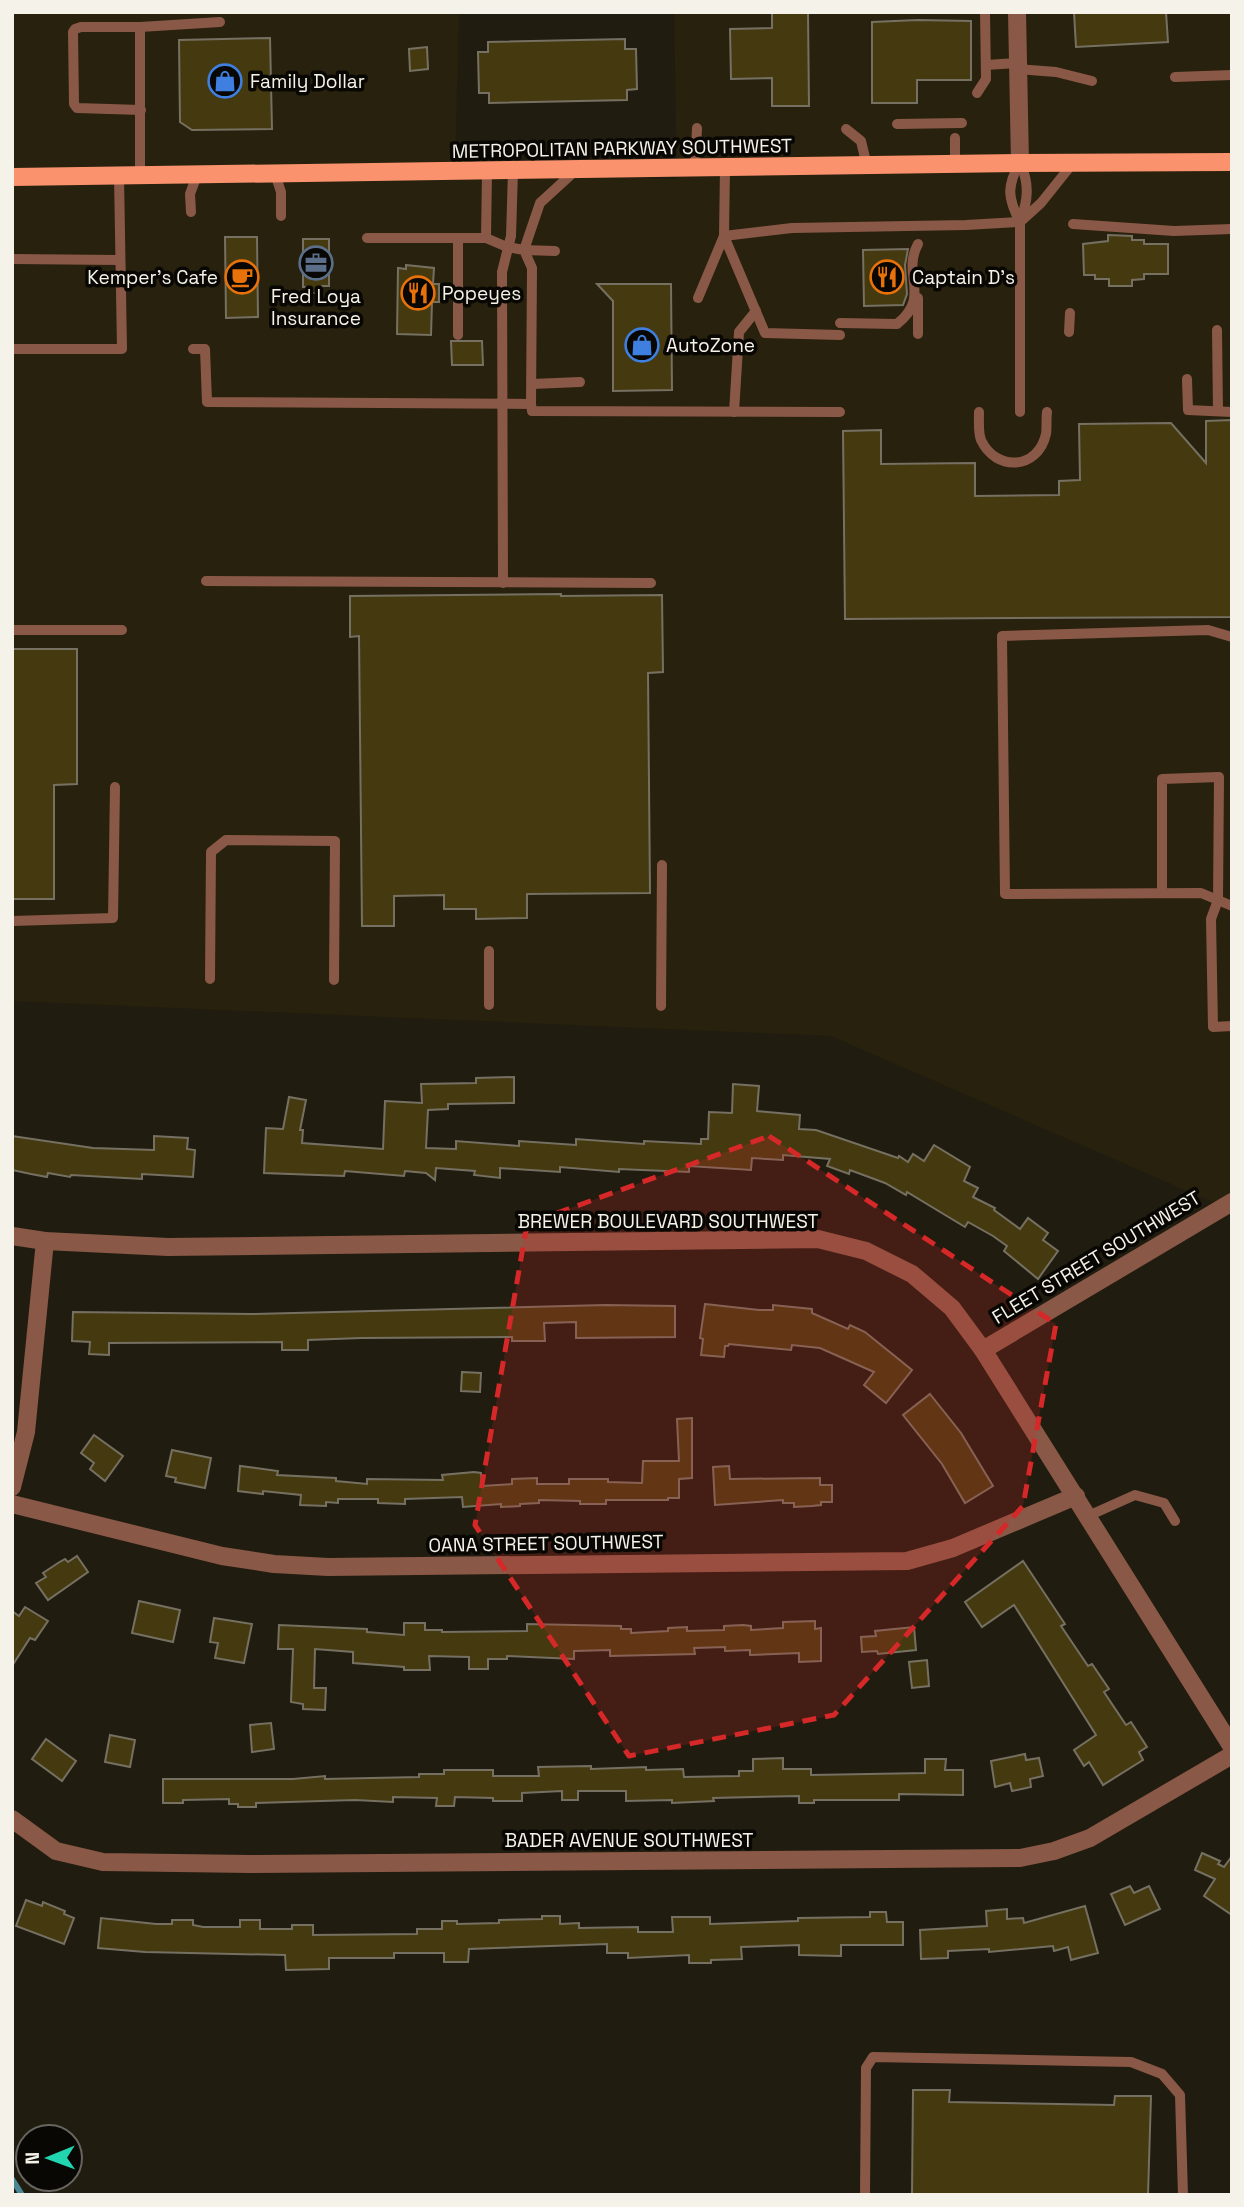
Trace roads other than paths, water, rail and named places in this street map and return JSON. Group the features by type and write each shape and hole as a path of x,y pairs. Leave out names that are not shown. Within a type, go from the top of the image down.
{"main road":[{"name":"METROPOLITAN PARKWAY SOUTHWEST","path":"12,177 1232,162"}],"street":[{"path":"1017,12 1020,163"},
{"name":"FLEET STREET SOUTHWEST","path":"983,1350 1232,1202"},
{"name":"BREWER BOULEVARD SOUTHWEST","path":"12,1236 45,1241 168,1247 818,1239 866,1251 912,1274 952,1308 983,1350 1232,1747"},
{"path":"12,1487 26,1432 45,1241"},
{"name":"OANA STREET SOUTHWEST","path":"12,1504 222,1556 274,1564 328,1567 907,1561 953,1548 1076,1496"},
{"name":"BADER AVENUE SOUTHWEST","path":"12,1819 56,1851 103,1862 263,1864 1020,1858 1054,1852 1090,1838 1232,1755"}],"lane":[{"path":"976,93 986,79 985,12"},
{"path":"141,110 77,108 74,104 73,32 80,27 140,27 220,22"},
{"path":"140,27 140,176"},
{"path":"986,65 1017,66 1092,81"},
{"path":"1175,77 1232,75"},
{"path":"897,124 962,123"},
{"path":"695,168 696,128"},
{"path":"846,129 861,141 867,166"},
{"path":"955,138 955,164"},
{"path":"1020,163 1011,178 1010,188 1011,204 1020,222"},
{"path":"1020,163 1027,177 1027,203 1020,222 1020,412"},
{"path":"724,236 792,228 1020,222 1041,204 1073,163"},
{"path":"698,298 724,236 725,168"},
{"path":"577,170 540,203 524,250 532,268 532,411 840,412"},
{"path":"485,238 487,171"},
{"path":"503,583 502,272 511,236 513,171"},
{"path":"275,174 281,192 281,216"},
{"path":"191,212 190,194 197,175"},
{"path":"12,349 122,349 119,176"},
{"path":"1073,224 1174,231 1232,229"},
{"path":"918,226 918,334"},
{"path":"724,236 765,333 897,324 909,314 915,303 913,253 918,244"},
{"path":"367,238 485,238 507,247 555,251"},
{"path":"458,238 458,335"},
{"path":"12,259 120,260"},
{"path":"734,412 739,332 756,312"},
{"path":"1069,332 1070,313"},
{"path":"1217,330 1218,411"},
{"path":"193,349 205,349 207,402 531,404"},
{"path":"1187,379 1188,410 1232,412"},
{"path":"532,384 580,382"},
{"path":"979,412 980,437 987,451 1002,462 1021,463 1035,454 1046,436 1046,412"},
{"path":"206,581 651,583"},
{"path":"12,630 122,630"},
{"path":"1232,637 1208,630 1002,636 1005,894 1201,893 1232,906"},
{"path":"1162,893 1162,779 1219,777 1218,900 1212,919 1213,1027 1232,1027"},
{"path":"12,921 113,918 115,787"},
{"path":"210,979 211,852 226,840 279,840 335,841 334,980"},
{"path":"661,1006 662,865"},
{"path":"489,951 489,1005"},
{"path":"1088,1516 1135,1495 1164,1503 1175,1521"},
{"path":"865,2195 866,2068 873,2057 1131,2062 1162,2074 1180,2095 1183,2195"}],"waterway":[{"path":"12,2179 22,2195"}],"place":[{"name":"Family Dollar","path":"225,81"},
{"name":"Fred Loya Insurance","path":"316,263"},
{"name":"Kemper's Cafe","path":"242,277"},
{"name":"Captain D's","path":"887,277"},
{"name":"Popeyes","path":"418,293"},
{"name":"AutoZone","path":"642,345"}]}
